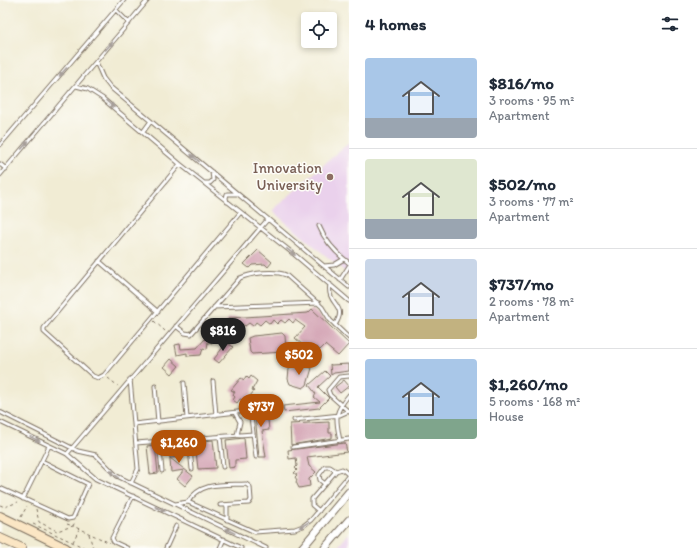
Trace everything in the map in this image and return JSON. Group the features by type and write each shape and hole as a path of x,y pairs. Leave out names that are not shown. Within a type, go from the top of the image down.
{"main road":[{"path":"0,516 57,546 70,545"},
{"path":"0,538 22,548"}],"street":[{"path":"302,548 349,492"},
{"path":"325,548 349,520"}],"lane":[{"path":"0,146 124,0"},
{"path":"0,175 148,0"},
{"path":"116,10 129,23"},
{"path":"96,62 103,78 110,87 349,287"},
{"path":"76,86 98,95 180,164 330,284 349,301"},
{"path":"143,132 151,121"},
{"path":"0,164 6,168"},
{"path":"180,164 46,325 44,332 93,376 98,378 104,375 240,213"},
{"path":"202,182 212,181 212,172"},
{"path":"228,203 226,198 227,194 238,194"},
{"path":"67,454 168,334 268,219"},
{"path":"318,226 323,236 349,264 340,280"},
{"path":"324,266 334,265 344,259"},
{"path":"99,260 158,312"},
{"path":"176,326 187,334 191,334 240,278 250,275 279,273 288,277 319,303 335,325 349,338"},
{"path":"330,284 331,296 343,308"},
{"path":"214,307 319,303"},
{"path":"335,325 344,317"},
{"path":"349,376 339,377 328,390 330,395 349,411"},
{"path":"130,379 138,469 131,483"},
{"path":"213,381 216,415"},
{"path":"184,383 187,418"},
{"path":"155,386 158,422"},
{"path":"340,441 336,415 341,405 349,395"},
{"path":"134,424 246,411 249,413 256,457"},
{"path":"294,420 336,415 349,411"},
{"path":"0,412 71,448 82,453 99,457 113,474 266,548"},
{"path":"235,413 240,425 236,435"},
{"path":"0,422 67,454 93,477 241,548"},
{"path":"136,443 253,434"},
{"path":"220,436 223,466"},
{"path":"190,439 192,469"},
{"path":"293,448 349,439"},
{"path":"159,441 162,471"},
{"path":"23,499 49,446"},
{"path":"0,488 68,519 74,517 88,483 42,461"},
{"path":"325,484 319,477 322,470 328,466 336,471"},
{"path":"175,504 188,502 255,532 295,529 307,524 319,511 349,475 342,469 336,471 311,501 312,506 319,511"},
{"path":"188,502 196,492 205,486 246,484 249,486 251,500 249,503 220,505"},
{"path":"127,548 113,541 112,538 133,496"},
{"path":"227,505 227,520"},
{"path":"166,548 176,526"},
{"path":"220,548 224,539"}],"path":[{"path":"152,319 168,334"},
{"path":"104,375 121,390"},
{"path":"0,504 5,507 19,501 13,498"},
{"path":"23,503 42,512"},
{"path":"21,518 28,505"},
{"path":"0,508 7,511"},
{"path":"35,509 39,522 57,531 73,526 76,519"},
{"path":"28,521 70,545 85,548"},
{"path":"67,523 110,543"},
{"path":"70,545 80,529"},
{"path":"89,534 93,548"}],"shaded area":[{"name":"Innovation University","path":"349,142 349,275 272,211"},
{"path":"349,533 349,548 337,548"}],"building":[{"path":"258,250 272,262 268,267 265,264 252,265 249,268 244,264"},
{"path":"312,309 349,344 338,356 325,345 320,350 317,347 312,353 295,338 305,327 295,320 293,323 289,319 285,323 281,320 277,324 273,320 270,324 265,320 260,325 256,322 253,326 249,323 245,326 240,323 237,327 233,323 228,328 219,329 218,336 213,336 212,343 208,342 207,349 203,348 201,355 187,356 187,353 177,355 175,345 180,344 181,349 197,348 212,331 208,331 207,329 216,326 221,321 220,324 226,322 229,318 308,313"},
{"path":"282,333 285,336 286,349 283,352 252,354 250,352 248,338 253,336"},
{"path":"227,342 233,347 219,363 214,359"},
{"path":"171,359 179,366 172,374 164,367"},
{"path":"296,364 312,368 307,385 303,388 290,384 288,379 289,369"},
{"path":"330,364 349,364 349,371 334,373 331,375"},
{"path":"325,371 330,376 318,387 329,398 319,408 284,412 283,406 320,402 314,397 316,394 309,385"},
{"path":"246,376 249,379 251,376 257,381 252,390 254,391 246,401 240,399 237,403 233,400 235,397 233,395 235,392 231,390 241,378 244,380"},
{"path":"344,380 349,386 340,393 335,387"},
{"path":"260,403 261,410 267,409 269,430 262,431 266,457 259,457 254,404"},
{"path":"329,422 329,433 332,433 332,438 291,445 290,424"},
{"path":"244,438 246,459 235,460 235,467 229,468 226,440"},
{"path":"213,440 216,468 198,469 195,442"},
{"path":"345,443 347,452 307,457 309,466 316,472 309,479 310,486 299,488 295,477 297,475 294,473 297,470 295,468 297,466 296,458 289,459 288,450"},
{"path":"181,444 183,457 170,458 193,476 185,486 177,479 184,470 171,472 169,447"},
{"path":"155,445 158,473 150,474 147,446"}],"place":[{"name":"Innovation University","path":"330,177"}]}
